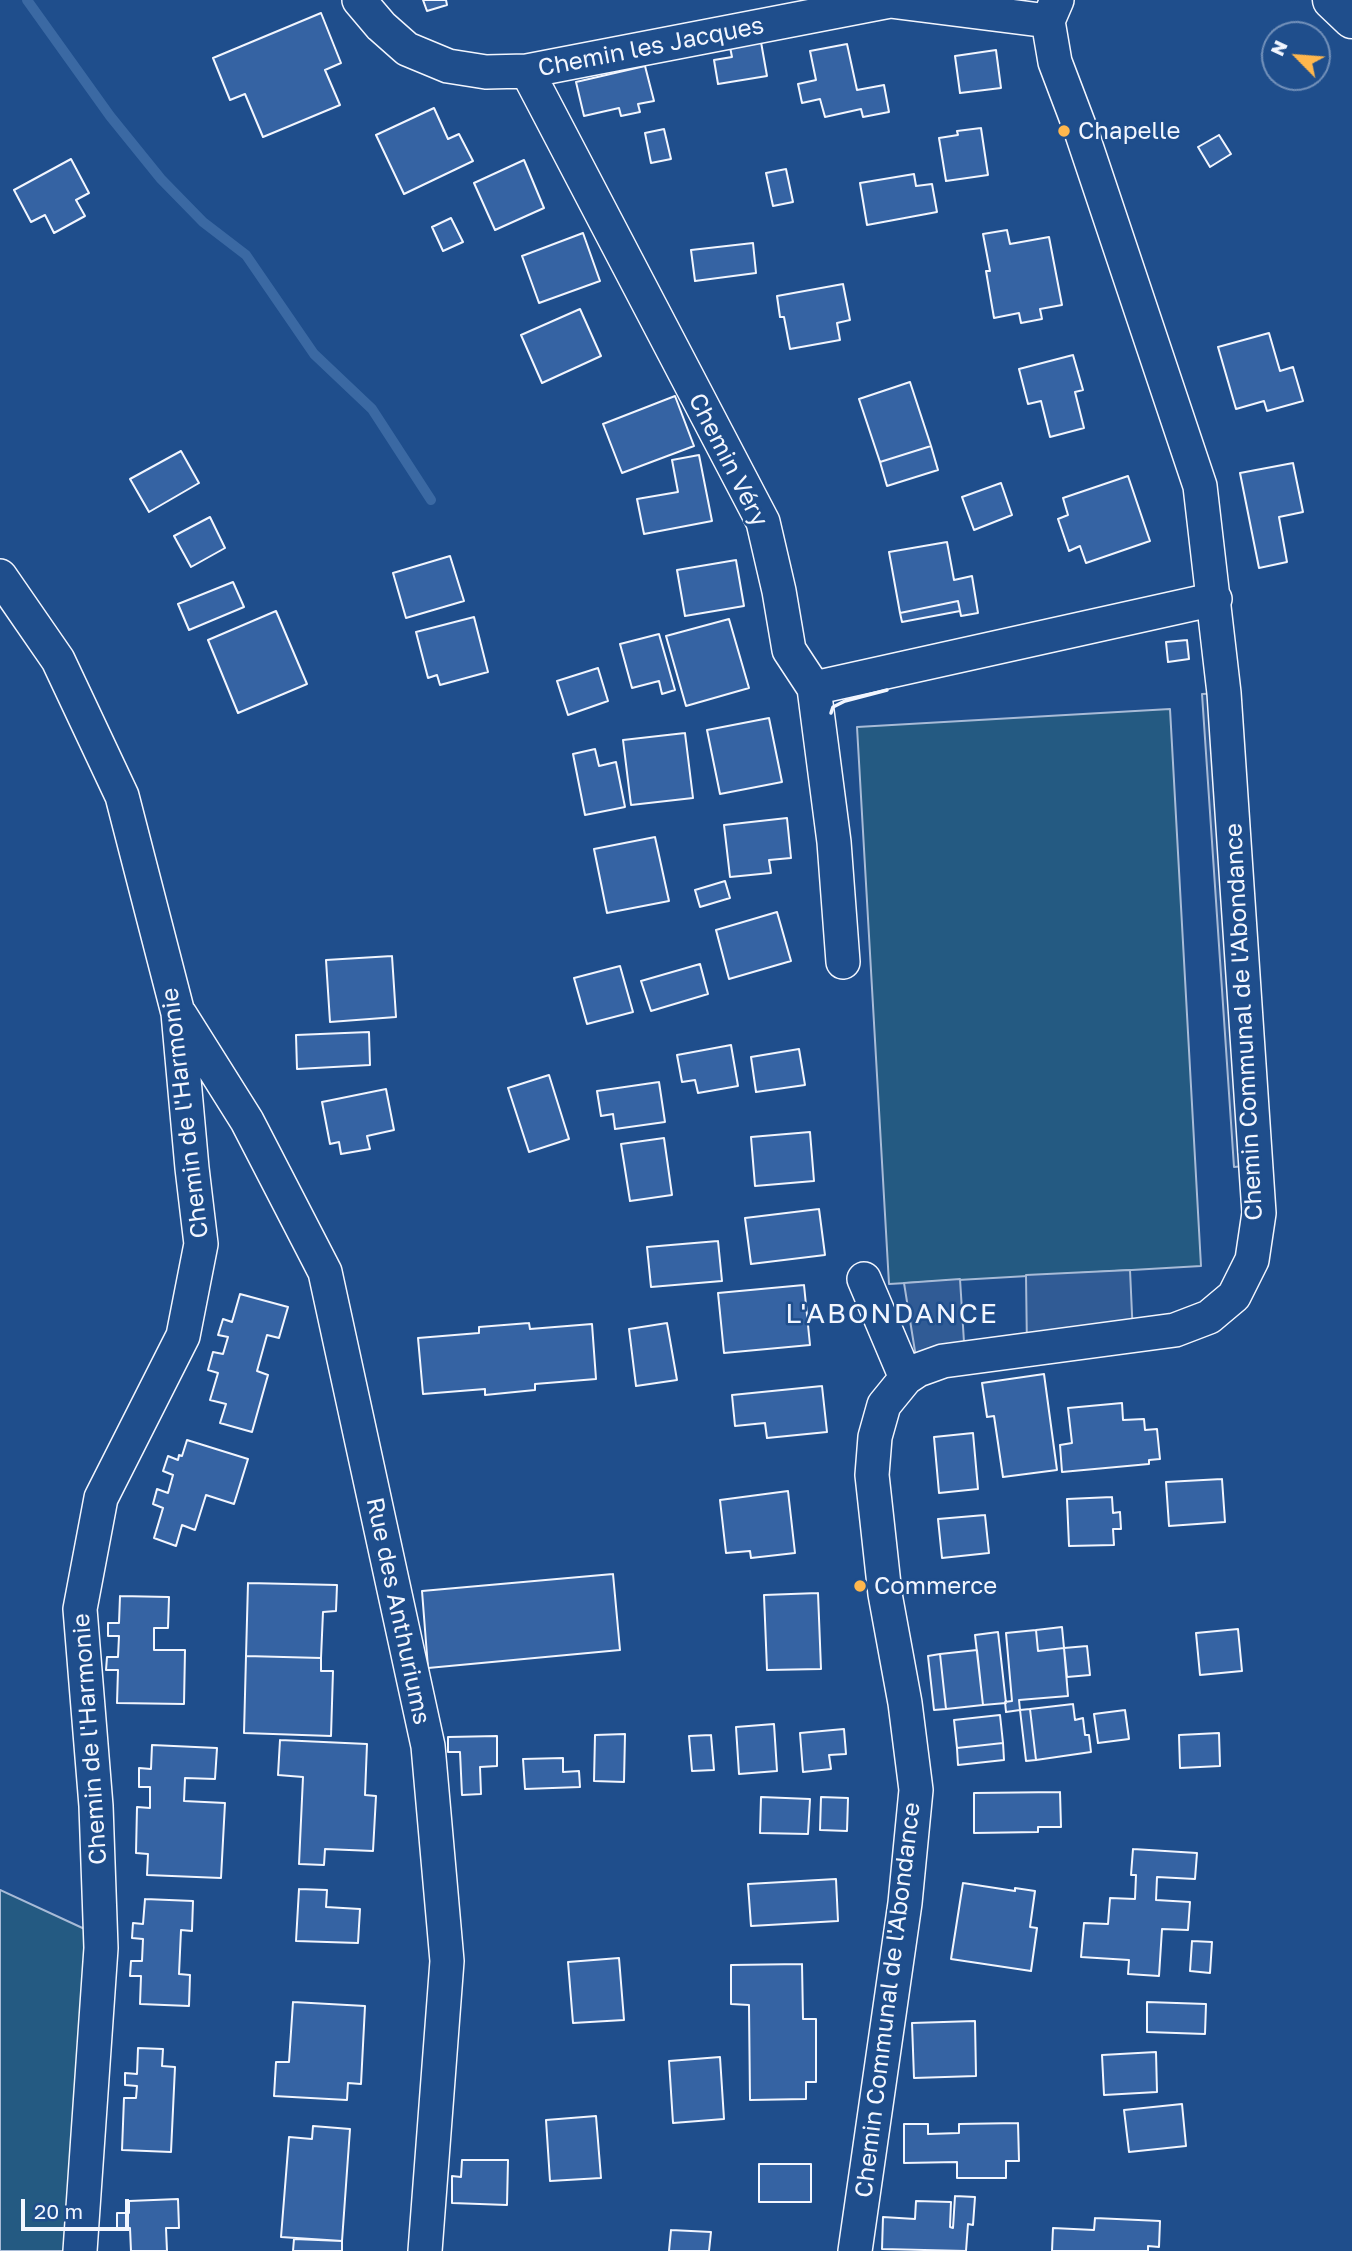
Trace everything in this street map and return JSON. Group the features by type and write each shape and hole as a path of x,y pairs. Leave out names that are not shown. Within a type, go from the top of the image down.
{"street":[{"name":"Chemin les Jacques","path":"359,0 381,26 407,49 448,66 486,72 527,71 890,1 1052,11"},
{"path":"1332,0 1352,19"},
{"name":"Chemin Communal de l'Abondance","path":"855,2251 905,1903 916,1790 905,1703 885,1594 872,1475 875,1437 884,1405 906,1378 918,1370 943,1361 1175,1330 1209,1317 1234,1296 1252,1260 1259,1213 1224,693 1200,486 1080,128 1055,62 1052,11"},
{"name":"Chemin Véry","path":"527,71 763,522 789,650 814,688 834,842 843,962"},
{"name":"Chemin de l'Harmonie","path":"0,576 58,660 122,796 178,1013 201,1244 183,1336 101,1498 80,1609 96,1806 101,1948 80,2251"},
{"path":"814,688 1215,599"},
{"name":"Rue des Anthuriums","path":"178,1013 247,1121 325,1272 428,1746 447,1961 425,2251"},
{"path":"864,1279 906,1378"}],"shaded area":[{"path":"1224,693 1256,1165 1234,1167 1202,694"},
{"path":"1170,709 1201,1266 889,1284 857,727"},
{"path":"1130,1270 1133,1336 1027,1350 1026,1275"},
{"path":"960,1279 965,1358 918,1370 904,1283"},
{"path":"0,1890 89,1931 71,2251 0,2251"}],"building":[{"path":"423,0 446,0 447,5 427,11"},
{"path":"321,13 341,63 325,70 340,105 263,137 245,94 230,100 213,58"},
{"path":"761,42 767,76 718,84 714,60 732,57 730,47"},
{"path":"847,44 857,90 884,85 889,112 863,117 861,109 825,117 820,99 802,103 798,84 816,80 810,51"},
{"path":"996,50 1001,88 960,93 955,56"},
{"path":"645,66 654,101 638,104 640,112 621,116 619,108 584,116 576,82"},
{"path":"434,108 448,139 459,134 473,161 404,194 376,135"},
{"path":"981,128 988,175 946,181 939,138 958,135 957,131"},
{"path":"664,129 671,159 651,163 645,133"},
{"path":"1219,135 1231,154 1210,167 1198,147"},
{"path":"71,159 89,193 76,200 85,216 54,233 45,215 31,222 14,190"},
{"path":"524,160 544,208 495,230 474,183"},
{"path":"786,169 793,202 773,206 766,173"},
{"path":"914,174 916,186 932,184 937,212 867,225 860,183"},
{"path":"451,218 463,242 443,251 432,227"},
{"path":"1007,230 1010,244 1049,237 1062,305 1040,309 1042,319 1021,323 1019,313 994,318 986,271 990,271 983,234"},
{"path":"583,233 600,281 539,303 522,256"},
{"path":"753,243 756,273 695,281 691,250"},
{"path":"843,284 850,320 837,323 840,340 790,349 777,296"},
{"path":"580,309 601,356 542,383 521,335"},
{"path":"1269,333 1280,371 1293,367 1303,401 1267,411 1264,401 1236,409 1218,347"},
{"path":"1073,355 1083,390 1075,392 1084,428 1050,437 1041,401 1028,404 1019,369"},
{"path":"910,382 931,446 880,462 859,399"},
{"path":"675,396 694,446 622,473 603,424"},
{"path":"931,446 938,470 887,486 880,462"},
{"path":"181,451 199,483 149,512 130,479"},
{"path":"699,455 712,521 644,534 637,499 678,492 672,460"},
{"path":"1293,463 1303,512 1279,517 1287,562 1259,568 1240,473"},
{"path":"1128,476 1150,541 1086,563 1080,546 1069,551 1058,519 1068,515 1063,498"},
{"path":"1001,483 1012,515 974,530 962,497"},
{"path":"210,517 225,548 191,567 174,536"},
{"path":"947,542 954,580 972,576 978,613 961,616 958,601 900,613 889,552"},
{"path":"450,556 464,601 406,618 393,573"},
{"path":"736,560 744,606 685,616 677,570"},
{"path":"233,582 244,607 189,630 178,604"},
{"path":"958,601 960,611 902,622 900,613"},
{"path":"276,611 307,684 238,713 208,640"},
{"path":"474,617 488,672 440,685 437,675 428,678 416,632"},
{"path":"729,619 749,688 686,706 666,636"},
{"path":"659,634 675,690 662,694 659,681 632,688 620,644"},
{"path":"1187,640 1189,659 1168,662 1166,642"},
{"path":"598,668 608,701 568,715 557,681"},
{"path":"769,718 782,782 720,794 707,730"},
{"path":"685,733 693,798 631,805 623,740"},
{"path":"595,749 599,766 616,762 625,807 585,815 573,754"},
{"path":"787,818 791,858 769,860 771,873 730,877 724,825"},
{"path":"655,837 669,901 607,913 594,849"},
{"path":"725,881 730,898 700,907 695,890"},
{"path":"777,912 791,961 729,979 716,930"},
{"path":"392,956 396,1017 330,1022 326,960"},
{"path":"700,964 708,994 651,1011 641,981"},
{"path":"620,966 633,1012 587,1024 574,978"},
{"path":"369,1032 370,1065 297,1069 296,1035"},
{"path":"731,1045 738,1086 698,1093 695,1080 682,1082 677,1055"},
{"path":"799,1049 805,1085 756,1092 751,1057"},
{"path":"549,1075 569,1139 529,1152 508,1088"},
{"path":"659,1082 665,1122 615,1129 613,1114 601,1116 597,1091"},
{"path":"386,1089 394,1130 367,1136 370,1149 341,1154 339,1142 330,1144 322,1102"},
{"path":"810,1132 814,1181 755,1186 751,1137"},
{"path":"664,1138 672,1195 630,1201 621,1144"},
{"path":"819,1209 825,1255 751,1264 745,1218"},
{"path":"718,1241 722,1281 651,1287 647,1247"},
{"path":"804,1285 810,1345 724,1353 718,1293"},
{"path":"240,1294 288,1307 279,1338 267,1335 257,1371 268,1375 252,1432 220,1423 226,1404 210,1400 218,1373 208,1370 213,1352 223,1354 228,1337 218,1335 223,1319 232,1322"},
{"path":"529,1323 530,1329 592,1324 596,1379 535,1384 535,1390 485,1395 485,1389 423,1394 418,1338 479,1333 479,1327"},
{"path":"667,1323 677,1380 636,1386 629,1329"},
{"path":"1044,1374 1057,1470 1003,1477 994,1416 987,1417 982,1383"},
{"path":"822,1386 827,1432 767,1438 765,1423 735,1426 732,1395"},
{"path":"1122,1403 1123,1420 1144,1419 1145,1430 1157,1429 1160,1459 1149,1460 1149,1464 1062,1472 1060,1445 1072,1443 1068,1408"},
{"path":"973,1433 978,1489 939,1493 934,1437"},
{"path":"187,1440 248,1459 234,1504 206,1495 195,1530 182,1525 176,1546 154,1538 163,1508 153,1504 157,1489 168,1493 173,1475 163,1471 168,1456 178,1460"},
{"path":"1222,1479 1225,1522 1169,1526 1166,1482"},
{"path":"788,1491 795,1553 751,1558 750,1551 726,1553 720,1500"},
{"path":"1112,1497 1113,1513 1120,1512 1121,1529 1113,1529 1114,1545 1069,1546 1067,1499"},
{"path":"985,1515 989,1553 942,1558 938,1519"},
{"path":"613,1574 620,1650 428,1668 422,1591"},
{"path":"248,1583 337,1585 336,1611 323,1612 321,1658 246,1656"},
{"path":"818,1593 821,1669 767,1670 764,1595"},
{"path":"120,1596 169,1597 168,1628 154,1628 154,1650 185,1650 184,1704 117,1703 118,1670 106,1670 107,1657 118,1657 119,1636 108,1636 108,1623 119,1623"},
{"path":"1062,1627 1064,1648 1038,1651 1036,1630"},
{"path":"1238,1629 1242,1671 1200,1675 1196,1633"},
{"path":"1036,1630 1038,1651 1064,1648 1068,1696 1019,1700 1020,1710 1006,1712 1005,1702 1012,1701 1006,1633"},
{"path":"998,1632 1006,1703 983,1705 975,1635"},
{"path":"1087,1646 1090,1675 1067,1677 1064,1648"},
{"path":"977,1650 983,1705 946,1709 940,1654"},
{"path":"940,1654 946,1709 934,1710 928,1656"},
{"path":"246,1656 321,1658 321,1671 333,1671 331,1736 244,1733"},
{"path":"1073,1704 1075,1720 1083,1718 1091,1752 1036,1760 1030,1709"},
{"path":"1030,1709 1036,1760 1026,1761 1020,1710"},
{"path":"1125,1710 1129,1739 1098,1743 1094,1714"},
{"path":"1000,1715 1003,1743 957,1748 954,1720"},
{"path":"774,1724 777,1771 739,1774 736,1727"},
{"path":"844,1729 846,1754 829,1755 831,1769 803,1772 800,1733"},
{"path":"1219,1733 1220,1766 1180,1768 1179,1735"},
{"path":"625,1734 624,1782 594,1781 595,1735"},
{"path":"711,1735 714,1770 692,1771 689,1736"},
{"path":"497,1736 497,1766 480,1767 481,1794 462,1795 460,1752 448,1752 448,1737"},
{"path":"280,1740 367,1744 365,1795 376,1796 373,1851 325,1849 324,1865 299,1864 303,1777 278,1775"},
{"path":"1003,1743 1004,1760 958,1765 957,1748"},
{"path":"152,1745 217,1748 215,1779 185,1778 184,1801 225,1803 221,1878 147,1875 148,1854 136,1853 137,1807 150,1808 150,1787 139,1787 139,1768 151,1769"},
{"path":"563,1758 563,1772 579,1771 580,1787 525,1789 523,1759"},
{"path":"1060,1792 1061,1827 1038,1827 1038,1832 974,1833 974,1793"},
{"path":"761,1797 810,1799 808,1834 760,1833"},
{"path":"821,1797 848,1798 847,1831 820,1830"},
{"path":"1133,1849 1197,1853 1195,1879 1157,1877 1156,1900 1190,1902 1188,1930 1162,1929 1159,1976 1128,1974 1129,1960 1081,1957 1084,1923 1108,1924 1110,1898 1135,1899 1136,1875 1131,1875"},
{"path":"836,1879 838,1921 751,1926 748,1884"},
{"path":"963,1883 1015,1891 1015,1888 1035,1891 1030,1927 1037,1928 1031,1971 951,1959"},
{"path":"299,1889 327,1890 326,1907 360,1909 358,1943 296,1941"},
{"path":"145,1899 193,1901 192,1931 181,1930 179,1974 190,1975 189,2006 140,2004 141,1976 130,1976 131,1961 142,1961 143,1939 132,1938 133,1923 143,1924"},
{"path":"1192,1941 1212,1942 1210,1973 1190,1971"},
{"path":"619,1958 624,2020 573,2023 568,1962"},
{"path":"802,1964 803,2019 816,2019 816,2082 806,2082 806,2099 750,2100 749,2005 731,2004 731,1965"},
{"path":"293,2002 365,2006 361,2084 348,2083 347,2100 274,2096 276,2062 289,2062"},
{"path":"1147,2002 1206,2004 1205,2034 1147,2032"},
{"path":"975,2021 976,2076 914,2078 912,2023"},
{"path":"138,2048 163,2049 162,2066 175,2067 171,2152 122,2150 124,2098 136,2098 137,2086 125,2085 125,2073 137,2074"},
{"path":"1156,2052 1157,2092 1104,2095 1102,2055"},
{"path":"720,2057 724,2119 673,2123 669,2061"},
{"path":"1182,2104 1186,2146 1129,2152 1124,2110"},
{"path":"596,2116 601,2178 550,2181 546,2120"},
{"path":"1018,2123 1019,2161 1006,2161 1006,2178 957,2178 957,2162 904,2163 904,2124 928,2124 928,2134 959,2133 959,2124"},
{"path":"313,2126 350,2129 342,2241 281,2237 289,2137 312,2139"},
{"path":"462,2160 508,2160 507,2205 452,2203 452,2176 461,2177"},
{"path":"759,2164 811,2164 811,2202 759,2202"},
{"path":"955,2196 975,2197 973,2225 968,2224 966,2251 882,2249 883,2217 915,2219 916,2201 951,2202 950,2227 953,2228"},
{"path":"178,2199 179,2228 166,2228 167,2251 131,2251 130,2228 117,2229 117,2213 129,2213 129,2201"},
{"path":"1095,2218 1160,2221 1159,2247 1148,2246 1148,2251 1052,2251 1053,2228 1094,2230"},
{"path":"671,2230 711,2232 709,2251 669,2251"},
{"path":"294,2239 342,2241 342,2251 293,2251"}],"waterway":[{"path":"27,0 110,116 161,179 203,222 246,255 314,354 372,409 431,500"}],"wall":[{"path":"831,713 833,707 845,701 887,690"}],"place":[{"name":"Chapelle","path":"1064,131"},
{"name":"Commerce","path":"860,1586"}],"district":[{"name":"L'ABONDANCE","path":"892,1314"}]}
